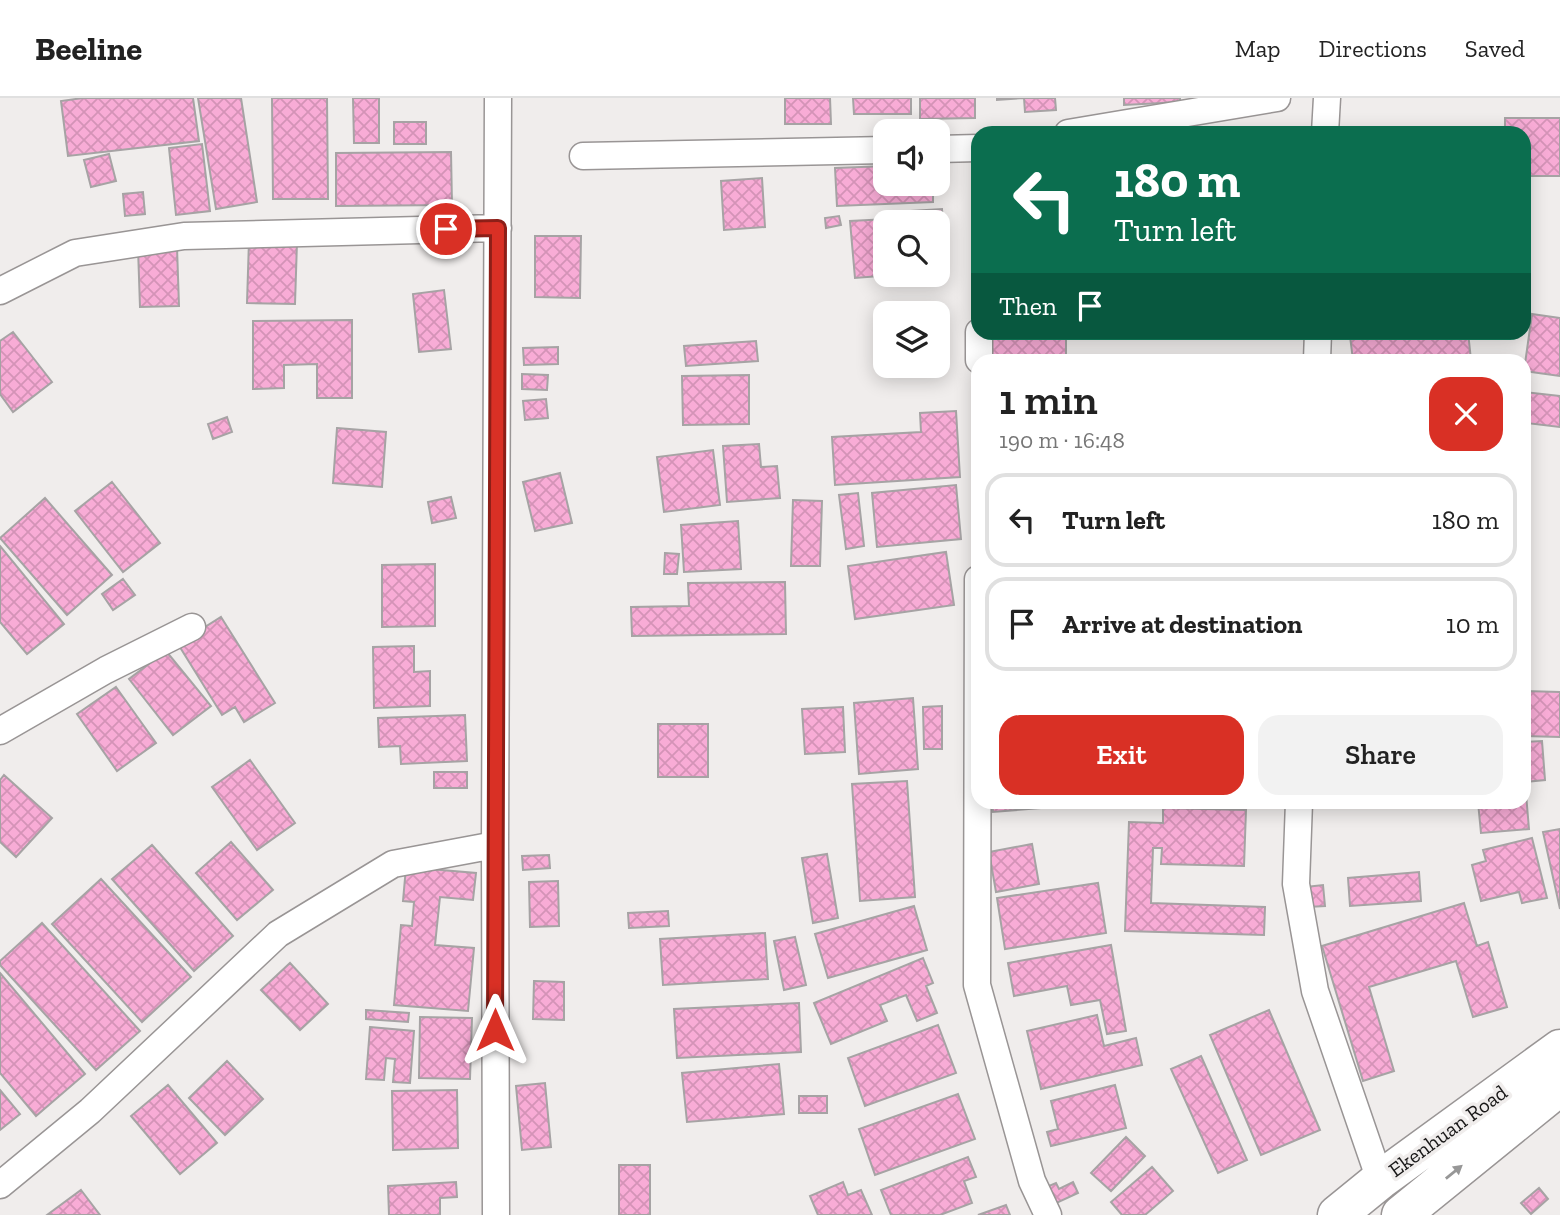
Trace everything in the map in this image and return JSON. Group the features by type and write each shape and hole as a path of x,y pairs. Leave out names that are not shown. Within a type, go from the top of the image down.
{"main road":[{"name":"Ekenhuan Road","path":"1337,1215 1380,1180 1560,1049"},
{"name":"Ekenhuan Road","path":"1401,1215 1560,1086"}],"street":[{"path":"496,1215 498,98"},
{"path":"1110,126 1277,98"},
{"path":"1325,126 1327,98"},
{"path":"950,149 971,148"},
{"path":"583,156 873,150"},
{"path":"0,291 75,253 184,236 498,228"},
{"path":"0,730 106,670 192,627"},
{"path":"977,809 977,985 1032,1181 1048,1215"},
{"path":"1300,809 1296,884 1315,991 1380,1180"},
{"path":"0,1185 90,1111 278,934 393,864 495,845"}],"building":[{"path":"83,98 193,98 199,141 68,156 61,101"},
{"path":"198,98 241,98 257,202 216,209"},
{"path":"272,98 327,98 328,199 273,199"},
{"path":"353,98 379,98 379,143 354,143"},
{"path":"785,98 830,98 831,124 785,124"},
{"path":"853,98 911,98 911,114 854,114"},
{"path":"920,98 975,98 975,118 920,119"},
{"path":"1024,98 1055,98 1056,110 1025,112"},
{"path":"1124,98 1180,98 1180,102 1124,105"},
{"path":"1505,118 1560,118 1560,176 1531,176 1531,126 1505,126"},
{"path":"394,122 426,122 426,144 394,144"},
{"path":"202,144 210,211 176,215 169,148"},
{"path":"451,152 452,205 336,206 336,153"},
{"path":"109,154 116,181 91,187 84,160"},
{"path":"873,167 873,196 933,196 933,202 837,206 835,168"},
{"path":"762,178 765,227 724,230 721,181"},
{"path":"143,192 145,214 125,216 123,194"},
{"path":"839,216 841,225 826,228 825,218"},
{"path":"873,220 873,277 855,278 850,221"},
{"path":"535,236 581,236 580,298 535,297"},
{"path":"249,240 297,242 295,304 247,303"},
{"path":"177,247 179,306 140,307 138,248"},
{"path":"444,290 451,349 419,352 413,294"},
{"path":"1532,314 1560,318 1560,376 1531,372 1531,354 1526,354 1528,340 1531,340"},
{"path":"352,320 352,398 317,398 317,364 284,365 284,388 253,389 253,321"},
{"path":"13,332 52,382 13,412 0,394 0,341"},
{"path":"983,340 1066,340 1066,354 983,354"},
{"path":"1350,340 1469,340 1470,354 1352,354"},
{"path":"756,341 758,361 686,366 684,346"},
{"path":"558,347 558,364 524,365 523,348"},
{"path":"522,374 548,375 547,390 522,389"},
{"path":"749,375 749,424 683,425 682,376"},
{"path":"1531,393 1560,396 1560,427 1531,423"},
{"path":"546,399 548,418 525,420 523,401"},
{"path":"956,411 960,477 835,485 832,437 921,432 920,413"},
{"path":"227,417 232,432 213,439 208,424"},
{"path":"337,428 386,432 382,487 333,483"},
{"path":"759,444 761,467 777,466 780,498 727,502 723,446"},
{"path":"713,450 720,505 664,512 657,457"},
{"path":"560,473 572,523 535,531 523,482"},
{"path":"112,482 160,543 123,572 75,511"},
{"path":"956,485 961,539 877,547 872,493"},
{"path":"858,493 864,546 846,549 839,495"},
{"path":"451,497 456,518 432,523 428,502"},
{"path":"45,498 112,575 67,615 0,538"},
{"path":"793,500 822,501 820,566 791,566"},
{"path":"738,521 741,569 684,572 681,525"},
{"path":"0,546 64,624 27,654 0,622"},
{"path":"946,552 954,605 855,619 848,566"},
{"path":"665,553 679,554 677,574 664,574"},
{"path":"435,564 435,626 382,627 382,565"},
{"path":"123,579 135,595 113,610 102,594"},
{"path":"785,582 786,634 632,636 631,607 689,606 688,583"},
{"path":"221,617 275,703 244,722 235,707 222,715 178,644"},
{"path":"414,646 414,672 430,671 430,706 374,708 373,647"},
{"path":"166,651 211,706 173,735 129,679"},
{"path":"116,687 156,743 117,771 77,714"},
{"path":"1531,691 1560,692 1560,737 1531,736"},
{"path":"913,698 918,769 859,774 854,703"},
{"path":"942,706 942,749 924,749 923,707"},
{"path":"843,707 845,752 805,754 802,709"},
{"path":"465,715 467,761 401,764 400,746 379,747 378,718"},
{"path":"658,724 708,724 708,777 658,777"},
{"path":"1542,741 1545,780 1531,781 1531,742"},
{"path":"250,760 295,823 257,850 212,787"},
{"path":"434,772 467,772 467,788 434,788"},
{"path":"4,775 52,818 16,857 0,842 0,780"},
{"path":"907,781 915,897 860,901 852,784"},
{"path":"993,809 1028,809 993,812"},
{"path":"1163,809 1246,810 1244,866 1161,864 1162,848 1153,848 1151,903 1265,907 1264,935 1125,931 1129,822 1163,823"},
{"path":"1479,809 1527,809 1529,829 1481,833"},
{"path":"1560,829 1560,909 1543,832"},
{"path":"1532,838 1547,898 1522,903 1519,892 1481,901 1472,865 1486,861 1483,850"},
{"path":"231,842 273,890 237,920 196,873"},
{"path":"1032,844 1039,884 996,892 989,852"},
{"path":"152,845 233,936 194,971 112,879"},
{"path":"827,854 838,918 813,923 802,858"},
{"path":"549,855 550,868 523,870 522,856"},
{"path":"406,867 476,873 473,900 440,897 435,945 474,948 468,1011 394,1005 401,925 412,926 414,902 403,901"},
{"path":"1419,872 1421,901 1350,906 1348,878"},
{"path":"101,879 191,977 142,1022 52,924"},
{"path":"558,881 559,926 530,927 529,882"},
{"path":"1098,883 1106,933 1005,949 997,898"},
{"path":"1323,885 1325,906 1308,907 1306,887"},
{"path":"1464,903 1477,946 1488,942 1507,1007 1473,1017 1456,961 1369,987 1394,1071 1363,1081 1322,946"},
{"path":"914,906 927,950 828,978 815,934"},
{"path":"668,911 669,926 629,928 628,913"},
{"path":"42,923 140,1031 96,1070 0,965 0,961"},
{"path":"765,933 768,979 663,985 660,939"},
{"path":"795,937 806,985 784,990 774,941"},
{"path":"1111,945 1126,1031 1107,1034 1100,1000 1071,1005 1067,986 1014,996 1008,963"},
{"path":"923,958 933,983 926,986 937,1013 917,1021 906,995 880,1005 887,1021 831,1044 814,1003"},
{"path":"290,963 328,1004 300,1030 261,990"},
{"path":"0,973 85,1074 36,1116 0,1073"},
{"path":"534,981 564,982 564,1020 533,1019"},
{"path":"799,1003 801,1052 677,1058 674,1009"},
{"path":"366,1010 409,1013 408,1022 366,1019"},
{"path":"1269,1010 1320,1130 1261,1155 1210,1035"},
{"path":"1097,1015 1104,1046 1136,1038 1142,1065 1041,1089 1027,1031"},
{"path":"420,1017 472,1018 470,1079 419,1078"},
{"path":"938,1025 956,1073 865,1106 848,1058"},
{"path":"370,1027 414,1031 410,1083 393,1082 395,1059 386,1058 384,1080 366,1079"},
{"path":"1201,1056 1247,1160 1218,1173 1171,1069"},
{"path":"227,1061 263,1099 225,1135 189,1098"},
{"path":"779,1064 784,1114 687,1122 682,1073"},
{"path":"545,1083 551,1147 522,1150 516,1086"},
{"path":"168,1085 217,1143 180,1174 131,1116"},
{"path":"1115,1085 1126,1128 1051,1146 1047,1132 1058,1129 1051,1101"},
{"path":"0,1090 20,1114 0,1130"},
{"path":"457,1090 458,1148 393,1150 392,1091"},
{"path":"958,1094 975,1139 875,1175 859,1129"},
{"path":"799,1096 827,1096 827,1113 799,1113"},
{"path":"1126,1137 1145,1156 1111,1191 1091,1173"},
{"path":"968,1157 976,1177 964,1181 972,1203 940,1215 891,1215 881,1190"},
{"path":"619,1165 650,1165 650,1215 619,1215"},
{"path":"1152,1167 1173,1191 1145,1215 1122,1215 1111,1202"},
{"path":"456,1182 457,1197 440,1198 440,1215 389,1215 388,1186"},
{"path":"843,1182 848,1195 861,1190 872,1215 818,1215 810,1196"},
{"path":"1073,1182 1078,1193 1052,1205 1044,1188 1056,1183 1059,1189"},
{"path":"1539,1188 1548,1199 1531,1214 1521,1203"},
{"path":"81,1190 100,1215 47,1215"},
{"path":"1006,1205 1010,1215 978,1215"}],"route":[{"path":"446,229 498,228 495,1030"}]}
